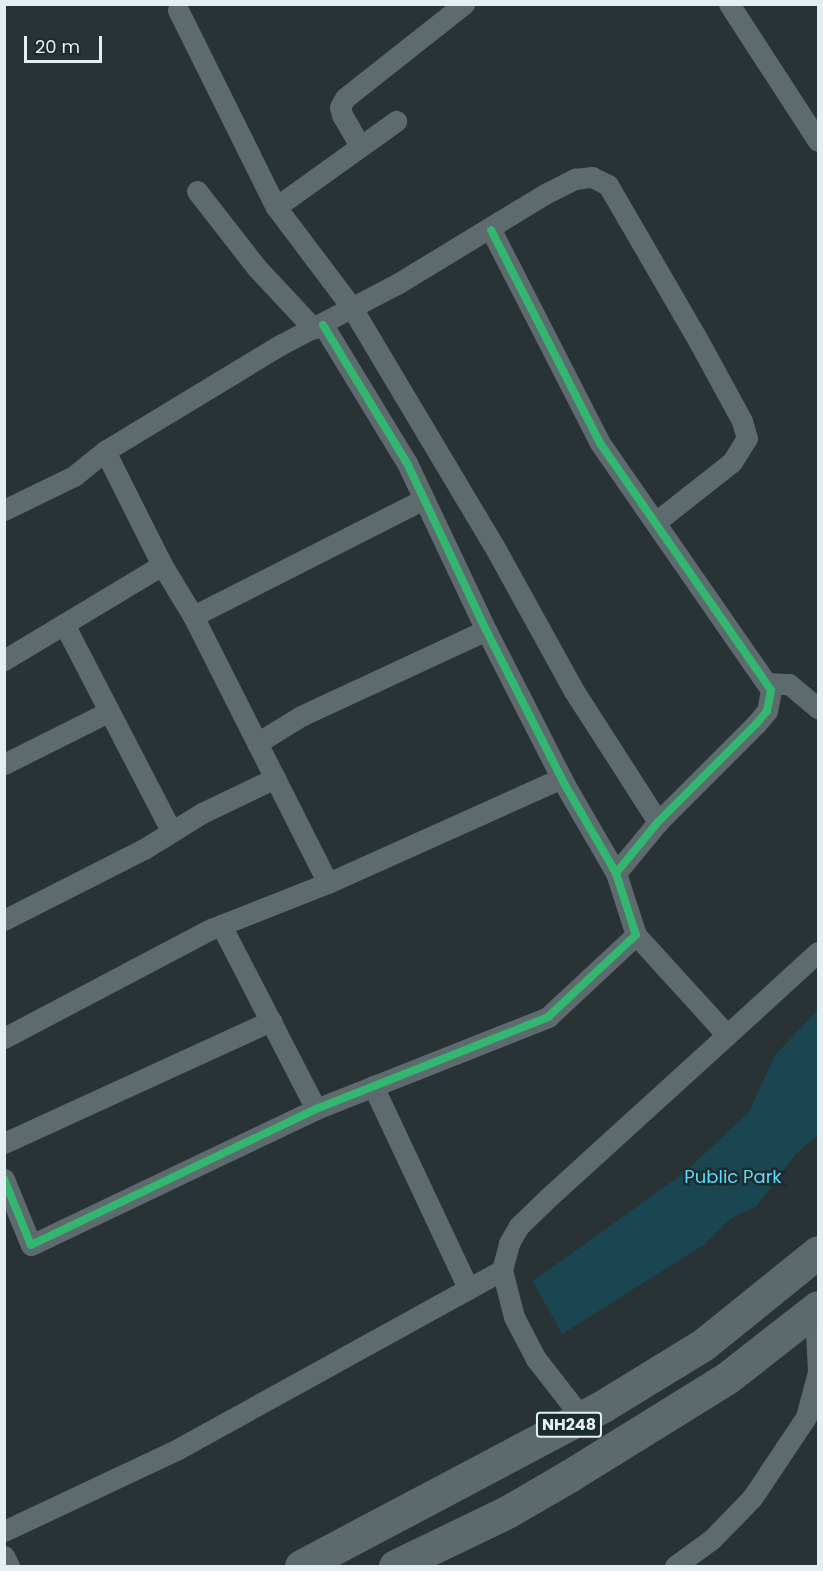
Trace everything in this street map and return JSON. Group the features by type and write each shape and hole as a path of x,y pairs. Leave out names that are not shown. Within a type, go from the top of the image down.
{"highway":[{"name":"NH248","path":"301,1566 592,1412 704,1344 819,1252"},
{"name":"NH248","path":"400,1565 507,1512 627,1440 727,1378 817,1309"},
{"path":"592,1412 627,1440"}],"street":[{"path":"729,4 818,138"},
{"path":"360,146 342,115 345,98 454,7"},
{"path":"178,10 276,207 352,308 494,546 574,691 658,822"},
{"path":"276,207 396,121"},
{"path":"4,510 74,476 105,451 491,230 575,179 592,177 608,185 699,342 742,421 747,438 732,462 657,521"},
{"path":"197,190 257,268 318,327 407,463 486,630 562,778 616,873 636,935 727,1035"},
{"path":"491,230 600,443 657,521 707,602 771,690 762,718 658,822 616,873"},
{"path":"105,451 162,565 193,616 328,882"},
{"path":"193,616 424,499"},
{"path":"4,660 162,565"},
{"path":"64,624 172,832"},
{"path":"257,743 301,716 486,630"},
{"path":"767,683 789,684 819,708"},
{"path":"4,765 108,711"},
{"path":"4,920 275,778"},
{"path":"4,1038 221,925 328,882 562,778"},
{"path":"221,925 316,1109"},
{"path":"4,1179 31,1245 316,1109 548,1017 636,935"},
{"path":"592,1412 536,1359 514,1317 502,1270 519,1226 819,952"},
{"path":"4,1143 271,1021"},
{"path":"373,1086 467,1286"},
{"path":"4,1531 178,1449 467,1286 502,1270"},
{"path":"675,1566 712,1539 752,1498 806,1417 818,1372 817,1309"},
{"path":"4,1556 9,1566"}],"green space":[{"name":"Public Park","path":"818,1010 818,1135 796,1154 756,1207 731,1218 705,1244 562,1334 533,1281 684,1173 749,1112 775,1055"}],"cycle path":[{"path":"323,325 407,463 486,630 565,785 616,873 658,822 756,724 767,711 771,690 600,443 491,230"},
{"path":"4,1179 31,1245 316,1109 548,1017 636,935 616,873"}]}
